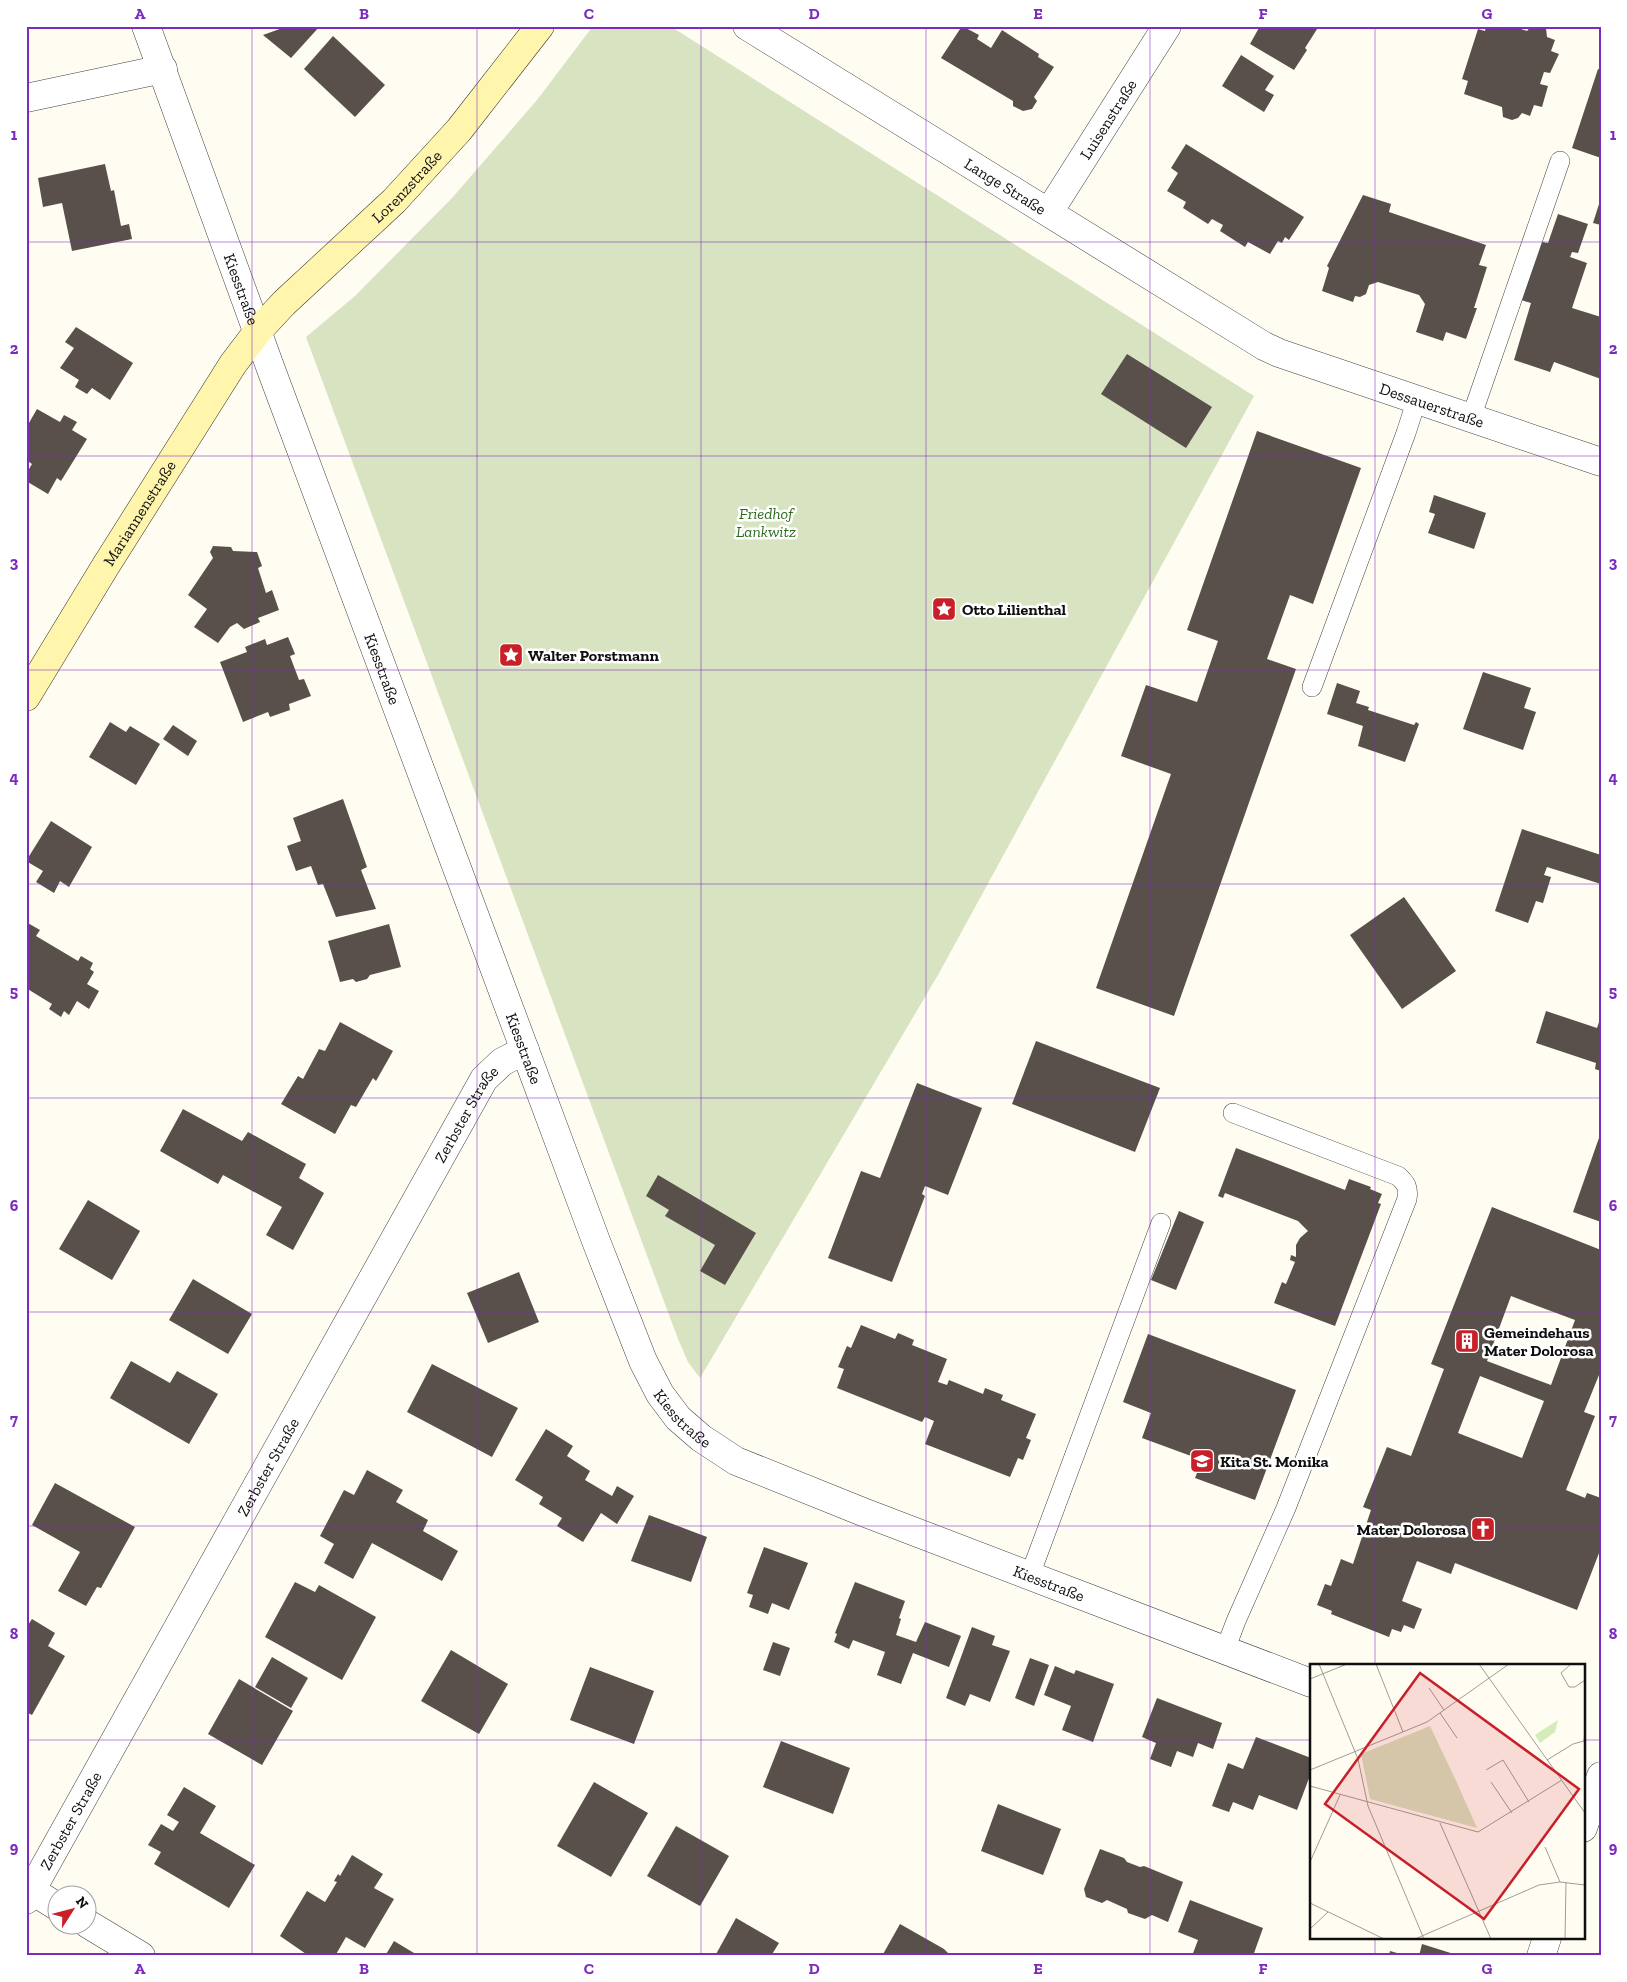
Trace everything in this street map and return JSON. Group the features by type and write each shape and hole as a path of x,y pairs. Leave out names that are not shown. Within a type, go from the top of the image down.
{"street":[{"name":"Kiesstraße","path":"146,26 525,1050 643,1361 660,1394 678,1418 701,1438 736,1461 862,1512 1310,1683"},
{"name":"Lorenzstraße","path":"258,331 284,303 394,201 459,130 540,26"},
{"name":"Lange Straße","path":"747,26 1264,346"},
{"name":"Luisenstraße","path":"1049,212 1167,26"},
{"path":"26,98 162,69"},
{"name":"Mariannenstraße","path":"26,697 110,558 233,364 258,331"},
{"name":"Dessauerstraße","path":"1264,346 1279,353 1601,462"},
{"name":"Zerbster Straße","path":"28,1892 484,1079 502,1062 525,1050"},
{"path":"1584,1824 1593,1783"},
{"path":"28,1892 48,1902"},
{"path":"98,1930 141,1956"},
{"path":"1541,1956 1545,1940"}],"lane":[{"path":"1471,418 1560,162"},
{"path":"1312,687 1417,399"},
{"path":"1225,1650 1286,1508 1407,1199 1408,1190 1406,1182 1398,1176 1233,1113"},
{"path":"1030,1575 1162,1224"}],"green space":[{"name":"Friedhof Lankwitz","path":"593,26 670,26 1254,396 938,975 700,1378 688,1362 678,1339 306,337 355,296 452,198 537,100"}],"building":[{"path":"288,26 320,26 291,58 263,35"},
{"path":"962,26 979,35 977,39 991,48 1002,30 1039,54 1038,57 1054,67 1034,97 1037,101 1032,109 1023,111 1013,106 1013,101 941,58"},
{"path":"1260,26 1319,26 1294,70 1250,44"},
{"path":"1486,26 1513,26 1527,31 1531,26 1543,26 1546,28 1547,37 1555,40 1551,51 1559,54 1550,73 1544,72 1540,84 1548,86 1542,107 1534,105 1530,116 1522,113 1518,118 1512,120 1503,117 1502,107 1464,94 1468,81 1462,79 1478,29 1485,31"},
{"path":"333,36 385,85 355,117 304,69"},
{"path":"1241,55 1274,76 1265,90 1274,95 1264,112 1222,86"},
{"path":"1598,69 1601,70 1601,158 1572,148"},
{"path":"1186,144 1304,217 1289,240 1285,237 1282,243 1278,241 1270,254 1248,242 1245,247 1220,231 1223,225 1212,219 1208,224 1183,208 1186,202 1167,191 1178,173 1171,168"},
{"path":"105,164 111,191 114,190 121,226 129,224 132,239 72,251 62,203 43,207 38,178"},
{"path":"1363,195 1391,204 1389,212 1486,245 1479,265 1487,267 1474,308 1477,308 1466,339 1446,332 1443,341 1416,332 1425,304 1419,295 1378,282 1369,285 1366,294 1360,297 1355,296 1353,302 1322,291 1329,268 1327,266"},
{"path":"1601,201 1601,225 1593,223"},
{"path":"1558,214 1588,224 1578,253 1572,252 1570,257 1587,263 1572,308 1601,317 1601,379 1554,362 1550,372 1514,360 1531,303 1521,300 1542,242 1548,243"},
{"path":"76,327 133,363 110,400 92,388 87,394 75,387 79,380 60,368 74,348 65,342"},
{"path":"1127,354 1212,407 1186,448 1101,394"},
{"path":"37,409 60,422 64,415 77,422 72,430 87,439 61,481 57,478 48,494 26,481 26,474 32,464 26,460 26,428"},
{"path":"1257,431 1361,468 1313,604 1290,595 1267,659 1296,669 1174,1016 1096,988 1171,774 1121,756 1146,685 1197,702 1218,641 1187,630"},
{"path":"1434,495 1486,513 1474,549 1428,533 1435,514 1429,512"},
{"path":"213,546 231,547 233,551 257,552 262,566 258,568 266,593 272,590 279,610 258,618 260,622 244,629 237,623 230,627 218,643 194,627 207,609 188,595 213,558 210,552"},
{"path":"288,637 295,654 290,656 299,680 304,679 311,696 289,704 290,710 270,717 268,712 243,722 220,662 247,652 245,647 265,639 267,645"},
{"path":"1483,672 1531,688 1524,708 1536,712 1523,750 1463,729"},
{"path":"1337,683 1360,691 1356,703 1369,707 1368,710 1414,725 1416,722 1419,724 1405,762 1358,746 1363,726 1327,714"},
{"path":"110,722 126,732 130,726 160,744 136,785 89,757"},
{"path":"173,725 197,741 188,756 163,739"},
{"path":"343,799 367,867 361,870 376,909 336,917 323,884 318,885 311,866 296,871 287,846 301,841 293,818"},
{"path":"51,821 92,847 69,887 60,881 54,893 36,882 43,871 26,861"},
{"path":"1522,829 1601,855 1601,884 1547,867 1544,875 1551,877 1543,903 1536,901 1528,923 1495,911"},
{"path":"1404,897 1456,971 1402,1009 1350,935"},
{"path":"26,922 40,930 36,936 78,961 81,956 93,963 90,969 94,972 87,984 99,991 89,1009 77,1001 69,1015 64,1011 61,1017 49,1009 52,1004 26,988"},
{"path":"389,924 401,967 370,975 367,979 356,982 353,979 340,982 328,941"},
{"path":"1546,1011 1597,1028 1601,1016 1601,1071 1595,1069 1596,1063 1536,1043"},
{"path":"340,1022 393,1051 376,1081 373,1078 356,1107 351,1105 335,1134 281,1104 298,1076 303,1079 319,1049 325,1051"},
{"path":"1036,1041 1160,1088 1135,1152 1012,1104"},
{"path":"917,1083 982,1108 948,1195 925,1186 922,1194 925,1196 892,1282 828,1258 861,1171 880,1178"},
{"path":"183,1109 242,1141 248,1132 306,1164 299,1178 324,1193 293,1250 266,1235 282,1207 223,1175 218,1184 160,1151"},
{"path":"1601,1135 1601,1222 1573,1212"},
{"path":"1236,1148 1345,1190 1349,1179 1371,1187 1370,1189 1382,1194 1378,1203 1381,1204 1335,1326 1274,1303 1282,1282 1286,1284 1295,1262 1290,1260 1291,1255 1296,1257 1296,1245 1300,1238 1308,1231 1298,1221 1225,1193 1223,1198 1218,1196"},
{"path":"658,1175 756,1233 725,1285 700,1271 715,1245 665,1216 669,1210 646,1196"},
{"path":"88,1200 140,1231 112,1280 59,1249"},
{"path":"1492,1207 1601,1250 1601,1370 1584,1412 1595,1416 1566,1490 1585,1498 1587,1493 1601,1498 1601,1548 1577,1610 1455,1563 1451,1574 1417,1561 1402,1601 1422,1609 1414,1629 1404,1625 1401,1632 1392,1629 1389,1637 1331,1614 1332,1611 1317,1605 1325,1584 1331,1586 1341,1559 1353,1564 1371,1510 1363,1507 1387,1447 1411,1456 1444,1369 1431,1364","holes":["1511,1296 1575,1320 1551,1385 1487,1361","1480,1376 1544,1401 1522,1458 1458,1433"]},
{"path":"1179,1211 1204,1222 1176,1290 1151,1280"},
{"path":"519,1272 539,1322 488,1343 467,1293"},
{"path":"193,1279 252,1314 228,1354 169,1320"},
{"path":"861,1325 895,1339 898,1333 914,1340 912,1345 947,1359 938,1382 947,1385 949,1380 983,1394 985,1388 1003,1395 1001,1400 1036,1414 1026,1438 1031,1440 1023,1460 1018,1458 1010,1477 925,1444 934,1421 925,1417 922,1422 837,1388 844,1369 838,1367 847,1346 851,1348"},
{"path":"1148,1334 1296,1390 1255,1500 1195,1478 1202,1460 1142,1438 1151,1413 1123,1402"},
{"path":"131,1361 170,1383 177,1371 218,1394 189,1444 110,1398"},
{"path":"432,1364 518,1408 492,1457 407,1412"},
{"path":"546,1429 573,1446 567,1456 590,1471 585,1480 612,1496 617,1486 634,1496 617,1524 601,1513 583,1542 557,1526 562,1518 539,1504 543,1497 515,1480"},
{"path":"367,1470 403,1490 396,1502 428,1520 423,1531 458,1551 442,1581 372,1543 353,1579 324,1563 334,1544 320,1536 344,1490 354,1495"},
{"path":"55,1483 135,1527 101,1588 97,1587 86,1606 58,1591 80,1552 32,1525"},
{"path":"649,1515 707,1537 691,1582 631,1561"},
{"path":"764,1547 808,1563 789,1610 772,1603 768,1614 749,1607 753,1595 747,1593"},
{"path":"295,1582 315,1592 319,1585 376,1617 342,1680 265,1637"},
{"path":"855,1582 905,1601 896,1635 916,1642 925,1622 961,1636 949,1667 913,1653 901,1684 877,1675 885,1652 853,1640 849,1649 834,1642 837,1634 835,1633"},
{"path":"32,1619 55,1633 48,1646 65,1656 32,1715 26,1712 26,1628"},
{"path":"972,1627 995,1636 992,1645 1010,1651 990,1702 970,1694 965,1706 946,1698"},
{"path":"773,1642 790,1648 780,1676 763,1670"},
{"path":"451,1650 508,1684 479,1734 421,1701"},
{"path":"272,1657 308,1678 291,1708 255,1687"},
{"path":"1030,1658 1049,1665 1034,1706 1015,1698"},
{"path":"1055,1666 1074,1674 1076,1670 1114,1684 1093,1742 1062,1730 1071,1706 1044,1695"},
{"path":"590,1667 654,1691 634,1744 570,1720"},
{"path":"239,1679 293,1711 262,1765 208,1734"},
{"path":"1157,1698 1222,1723 1213,1749 1198,1743 1193,1757 1177,1751 1171,1767 1150,1759 1156,1743 1142,1737"},
{"path":"1256,1737 1310,1758 1310,1776 1297,1810 1259,1795 1253,1810 1233,1802 1229,1812 1212,1806 1228,1763 1243,1769"},
{"path":"781,1741 850,1768 833,1814 763,1787"},
{"path":"594,1782 648,1813 611,1877 557,1846"},
{"path":"184,1787 216,1806 200,1833 255,1865 229,1908 154,1864 161,1852 148,1845 161,1824 173,1831 179,1822 167,1815"},
{"path":"998,1804 1061,1829 1043,1875 981,1851"},
{"path":"676,1826 729,1856 700,1906 647,1876"},
{"path":"1100,1849 1124,1858 1127,1862 1140,1867 1144,1866 1183,1882 1168,1922 1152,1915 1145,1919 1128,1913 1127,1909 1107,1900 1102,1903 1086,1897 1084,1889"},
{"path":"352,1855 383,1874 374,1888 394,1899 365,1948 346,1937 335,1956 309,1956 280,1936 307,1891 325,1902 337,1882 334,1881 338,1874 340,1876"},
{"path":"1190,1900 1263,1928 1253,1956 1192,1956 1198,1940 1178,1932"},
{"path":"736,1918 779,1943 771,1956 715,1956"},
{"path":"900,1924 944,1949 951,1956 882,1956"},
{"path":"394,1941 419,1956 385,1956"},
{"path":"1422,1944 1457,1955 1457,1956 1419,1956"},
{"path":"1390,1951 1404,1955 1404,1956 1389,1956"}],"place":[{"name":"Otto Lilienthal","path":"944,609"},
{"name":"Walter Porstmann","path":"511,655"},
{"name":"Gemeindehaus Mater Dolorosa","path":"1467,1341"},
{"name":"Kita St. Monika","path":"1202,1461"},
{"name":"Mater Dolorosa","path":"1483,1529"}]}
